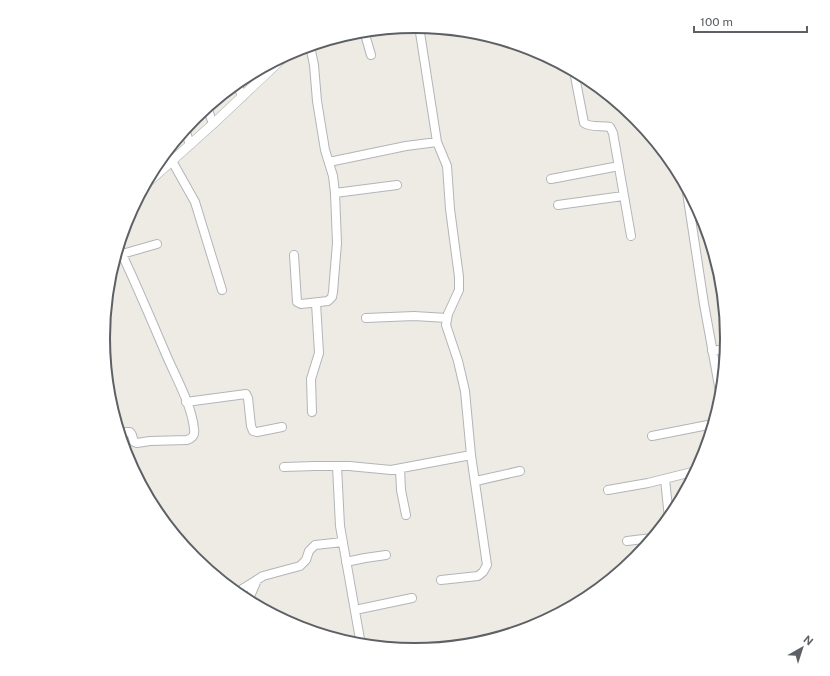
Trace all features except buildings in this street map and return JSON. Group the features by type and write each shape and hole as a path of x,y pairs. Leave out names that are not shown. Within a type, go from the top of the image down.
{"street":[{"path":"420,33 437,142 447,166 450,209 460,285 447,318 447,330 458,361 465,391 471,455 476,481 487,565 486,569 478,576 441,580"},
{"path":"366,37 371,55"},
{"path":"294,255 296,302 301,304 316,303 331,299 334,292 337,243 335,193 325,150 311,51"},
{"path":"160,171 242,97 264,73"},
{"path":"575,79 584,123 590,126 610,127 613,133 631,236"},
{"path":"239,89 242,97"},
{"path":"209,113 213,124"},
{"path":"187,136 190,145"},
{"path":"329,162 406,146 437,142"},
{"path":"168,159 195,202 222,290"},
{"path":"551,179 619,166"},
{"path":"335,193 397,185"},
{"path":"558,206 623,196"},
{"path":"689,202 717,377"},
{"path":"123,250 157,244"},
{"path":"122,254 151,318 186,402 194,435 191,439 187,440 150,441 137,443 134,442 130,432 125,432"},
{"path":"312,412 311,379 320,353 316,303"},
{"path":"366,318 400,316 447,318"},
{"path":"712,351 719,350"},
{"path":"186,402 246,394 248,398 251,426 253,431 257,432 282,427"},
{"path":"652,436 707,425"},
{"path":"284,467 337,466 386,470 400,469 471,455"},
{"path":"337,466 342,542 360,638"},
{"path":"400,469 401,490 406,515"},
{"path":"476,481 520,471"},
{"path":"608,490 689,473"},
{"path":"664,479 668,509"},
{"path":"627,541 644,539"},
{"path":"242,589 267,574 300,566 306,560 309,551 315,546 342,542"},
{"path":"346,562 386,555"},
{"path":"251,595 258,579"},
{"path":"355,610 412,598"}]}
